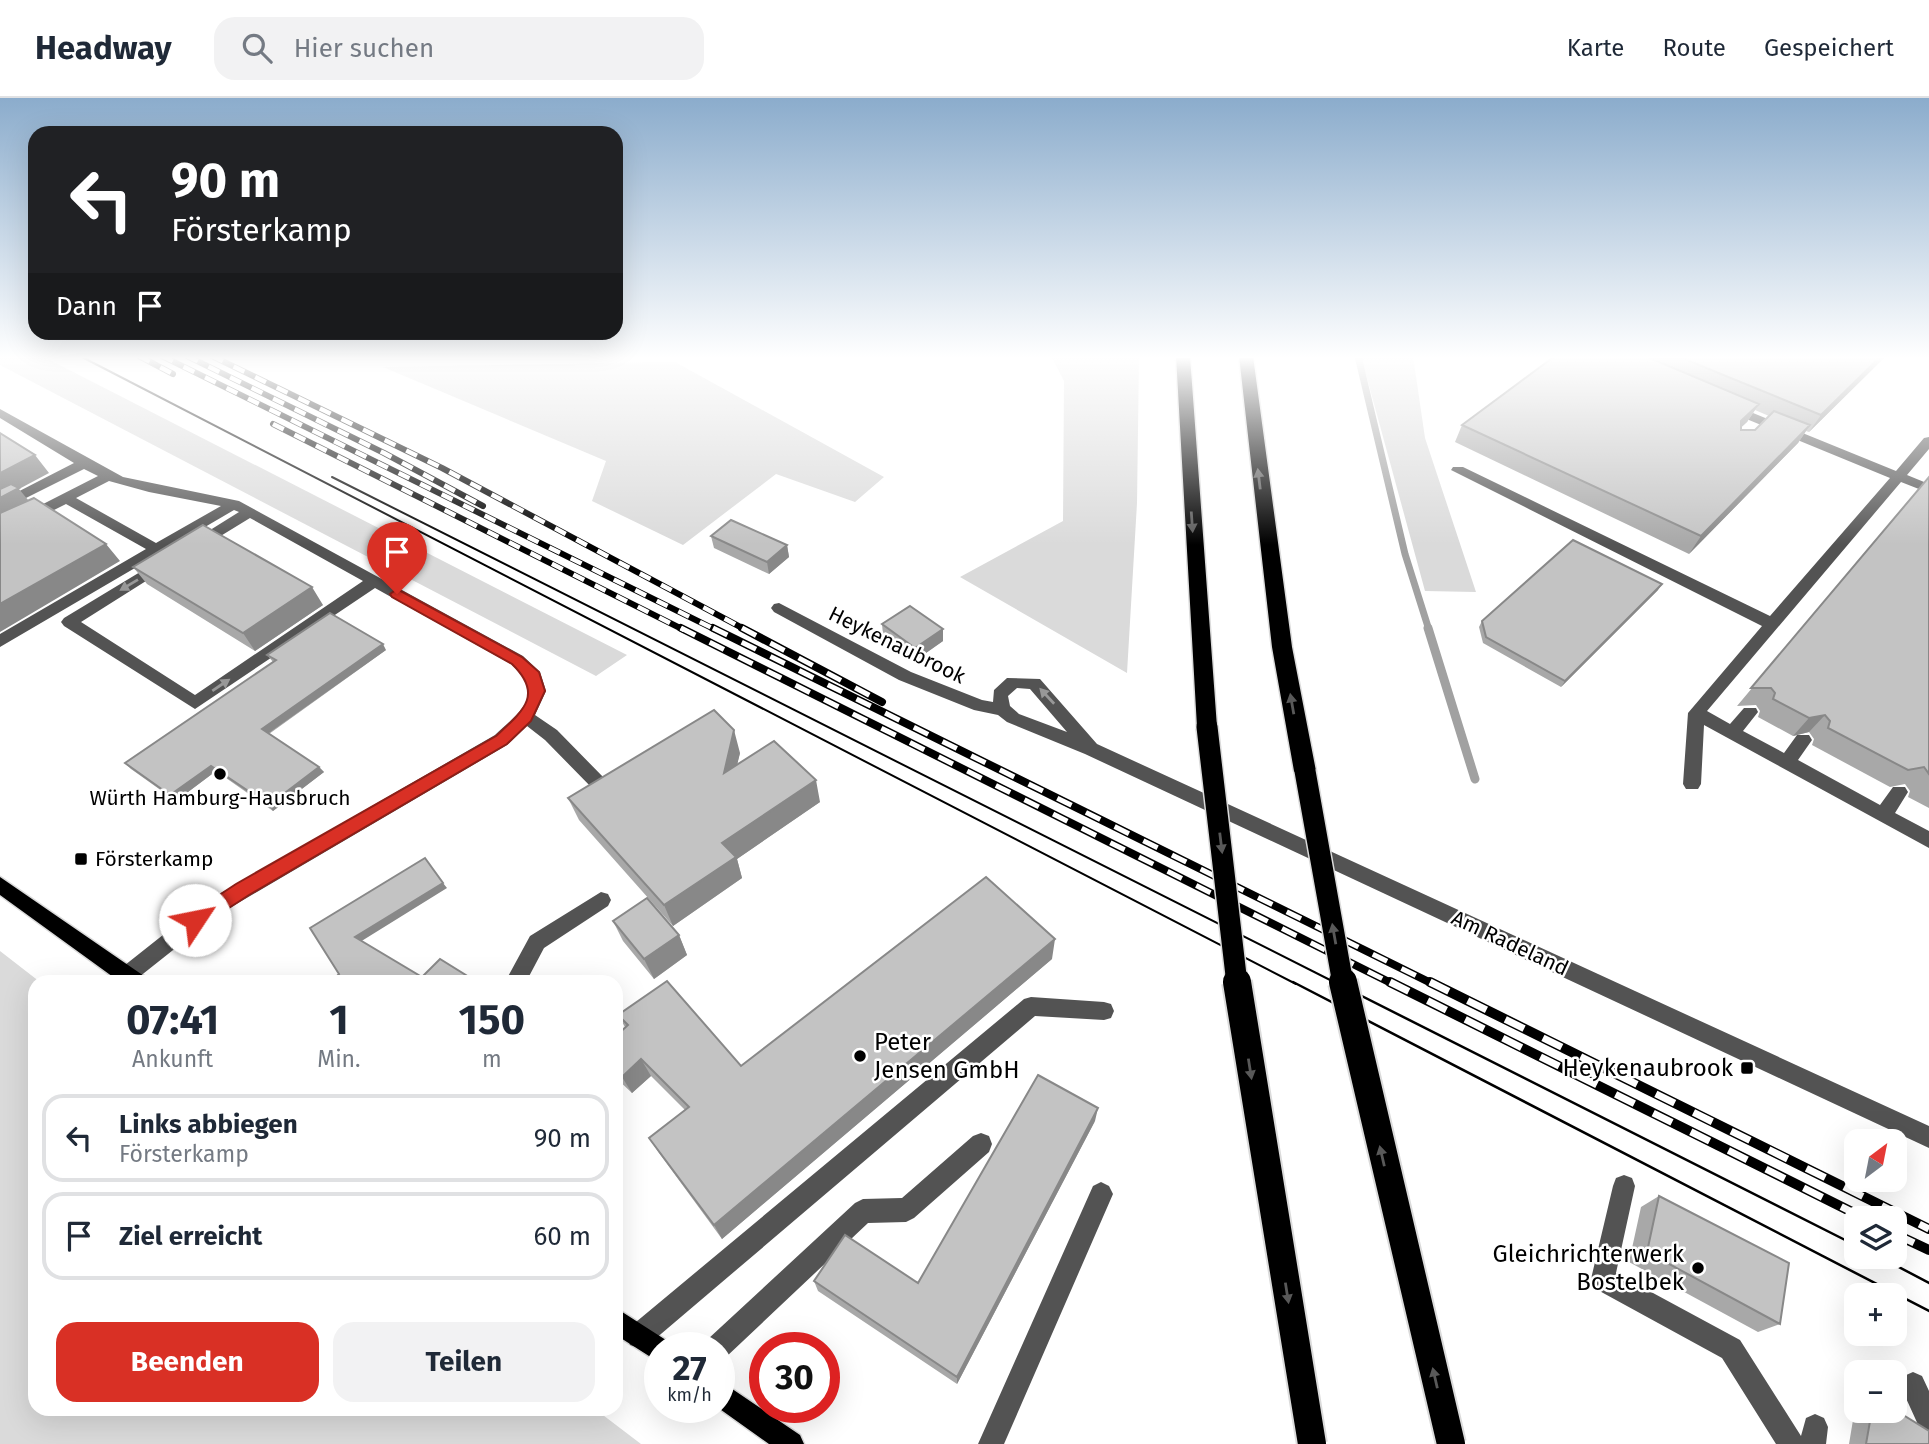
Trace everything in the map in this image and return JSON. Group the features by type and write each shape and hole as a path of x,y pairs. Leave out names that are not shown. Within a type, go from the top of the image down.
{"highway":[{"path":"1184,419 1207,727 1242,1024 1312,1444"},
{"path":"1254,419 1282,647 1350,1022 1451,1444"}],"main road":[{"path":"0,886 126,975"},
{"path":"623,1325 644,1340"},
{"path":"735,1404 791,1444"}],"street":[{"path":"10,419 110,475 134,485 234,504 250,512 517,660 534,676 538,691 526,717 501,740 209,910 136,975"},
{"path":"1748,431 1760,419 1929,489"},
{"path":"1692,784 1696,713 1929,441"},
{"path":"0,507 88,462"},
{"path":"1458,471 1772,624"},
{"path":"0,531 110,475"},
{"path":"66,498 156,549"},
{"path":"0,640 234,504"},
{"path":"250,512 69,622 195,703 374,581"},
{"name":"Heykenaubrook","path":"779,608 905,676 980,706 1002,709"},
{"name":"Am Radeland","path":"1091,749 1034,683 1013,682 1005,687 999,702 1002,709 1030,726 1091,749 1929,1137"},
{"path":"1732,732 1750,712"},
{"path":"1696,713 1929,841"},
{"path":"526,717 551,735 600,785"},
{"path":"1787,762 1803,740"},
{"path":"1883,815 1899,792"},
{"path":"519,975 537,942 601,900"},
{"path":"639,1336 1031,1006 1104,1011"},
{"path":"733,1332 863,1211 906,1210 981,1144"},
{"path":"1624,1186 1603,1279 1731,1349 1791,1444"},
{"path":"991,1444 1101,1194"},
{"path":"1913,1385 1929,1420"}],"shaded area":[{"path":"103,419 165,419 627,655 596,676"},
{"path":"506,419 778,419 884,477 855,502 776,474 683,545 592,501 606,461"},
{"path":"1064,419 1138,419 1137,503 1127,673 960,577 1063,521"},
{"path":"1378,419 1422,419 1425,438 1476,592 1425,591"},
{"path":"0,951 31,975 28,975 28,1416 604,1416 641,1444 0,1444"}],"building":[{"path":"1470,419 1743,419 1741,430 1755,430 1766,419 1794,419 1810,425 1701,536 1462,425"},
{"path":"0,433 35,455 0,473"},
{"path":"1929,477 1929,774 1924,767 1908,770 1828,728 1830,721 1825,715 1809,718 1773,699 1775,693 1771,688 1751,688"},
{"path":"11,484 19,488 0,498 0,489"},
{"path":"34,498 106,544 0,604 0,513"},
{"path":"731,520 787,545 767,562 711,536"},
{"path":"203,525 312,587 243,633 133,567"},
{"path":"1573,540 1662,584 1565,681 1486,637 1482,621"},
{"path":"910,606 943,629 915,648 882,624"},
{"path":"330,613 383,644 262,729 319,767 269,805 211,766 170,795 125,763 276,660 267,655"},
{"path":"714,710 734,730 724,773 774,741 816,780 722,843 736,857 664,905 568,798"},
{"path":"425,858 443,883 355,937 419,975 338,975 310,928"},
{"name":"Peter Jensen GmbH","path":"986,877 1055,939 714,1225 649,1138 689,1107 641,1059 623,1076 623,1030 628,1025 623,1020 623,1012 667,981 741,1066"},
{"path":"647,898 679,935 644,959 613,921"},
{"path":"440,959 466,975 424,975"},
{"path":"1038,1075 1098,1108 957,1377 814,1281 845,1235 918,1283"},
{"path":"1659,1196 1789,1263 1780,1324 1647,1252"},
{"path":"1907,1417 1929,1431 1929,1444 1866,1444 1870,1423 1907,1423"}],"waterway":[{"path":"1373,419 1405,554 1429,630"},
{"path":"1428,628 1475,779"}],"tram line":[{"path":"202,419 1296,984"},
{"path":"332,477 1338,984"},
{"path":"1293,982 1929,1311"},
{"path":"1334,982 1844,1239"},
{"path":"1903,1269 1929,1283"}],"railway":[{"path":"289,419 716,630"},
{"path":"315,419 483,506"},
{"path":"341,419 442,468 746,630"},
{"path":"273,424 684,630"},
{"path":"681,628 1393,984"},
{"path":"713,628 1433,984"},
{"path":"742,628 882,702"},
{"path":"1390,982 1844,1208"},
{"path":"1430,982 1929,1229"},
{"path":"1907,1240 1929,1250"}],"place":[{"name":"Würth Hamburg-Hausbruch","path":"220,774"},
{"name":"Försterkamp","path":"81,859"},
{"name":"Peter Jensen GmbH","path":"860,1056"},
{"name":"Heykenaubrook","path":"1747,1068"},
{"name":"Gleichrichterwerk Bostelbek","path":"1698,1268"}],"route":[{"path":"195,920 242,889 501,740 526,717 538,691 534,676 517,660 397,594"}]}
